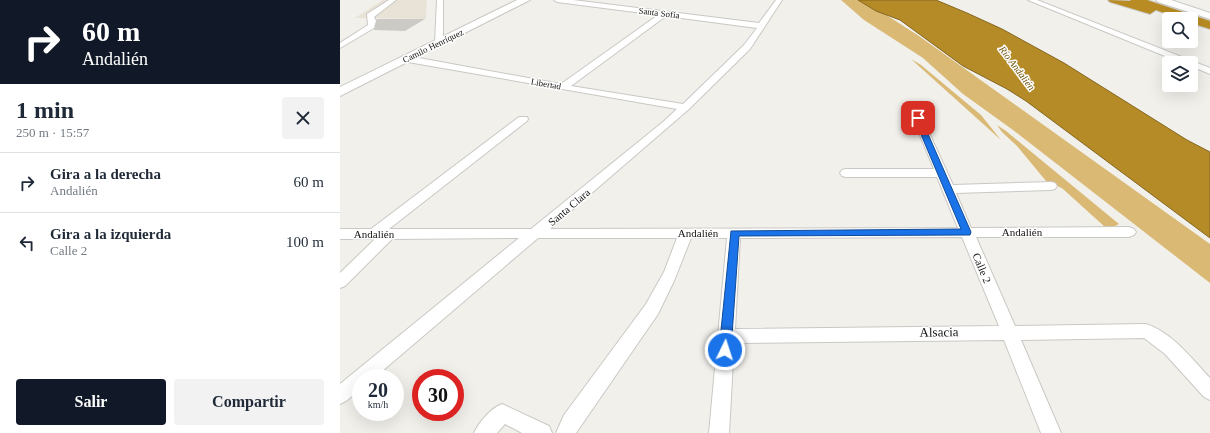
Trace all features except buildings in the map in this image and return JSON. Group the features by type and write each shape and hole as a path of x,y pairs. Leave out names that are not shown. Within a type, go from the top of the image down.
{"highway":[{"path":"1114,0 1162,13"},
{"path":"1126,0 1162,12"},
{"path":"1136,0 1210,25"},
{"path":"1198,24 1210,28"}],"main road":[{"name":"Camilo Henríquez","path":"340,92 525,0"},
{"path":"1161,0 1210,16"}],"street":[{"path":"340,46 371,26 372,21 370,16 393,0"},
{"path":"439,43 440,0"},
{"name":"Santa Sofía","path":"557,0 762,26"},
{"name":"Santa Clara","path":"340,395 536,234 686,107 740,54 762,26 779,0"},
{"path":"1030,0 1210,70"},
{"path":"563,87 664,14"},
{"name":"Libertad","path":"408,59 563,87 686,107"},
{"name":"Calle 2","path":"912,104 1051,433"},
{"path":"340,282 381,234 523,119"},
{"path":"846,173 942,173"},
{"path":"948,189 1051,186"},
{"name":"Andalién","path":"340,234 1128,232"},
{"path":"566,433 571,422 660,296 671,274 686,233"},
{"path":"719,433 734,233"},
{"name":"Alsacia","path":"726,336 1009,331 1140,331 1152,333 1162,340 1210,391"},
{"path":"484,433 502,413 542,433"}],"shaded area":[{"path":"383,0 427,0 426,19 355,18"},
{"path":"841,0 863,0 919,36 1210,244 1210,283 1013,130 963,94 923,58 864,20"},
{"path":"911,59 921,65 981,115 1001,140"},
{"path":"997,125 1119,224 1105,227 1063,189 1046,181 1017,146 1002,132"}],"water":[{"name":"Río Andalién","path":"858,0 936,0 967,13 1002,29 1064,63 1187,140 1210,152 1210,238 1026,101 1007,89 963,66 900,20 876,11"}],"route":[{"path":"725,350 734,233 967,232 918,118"}]}
